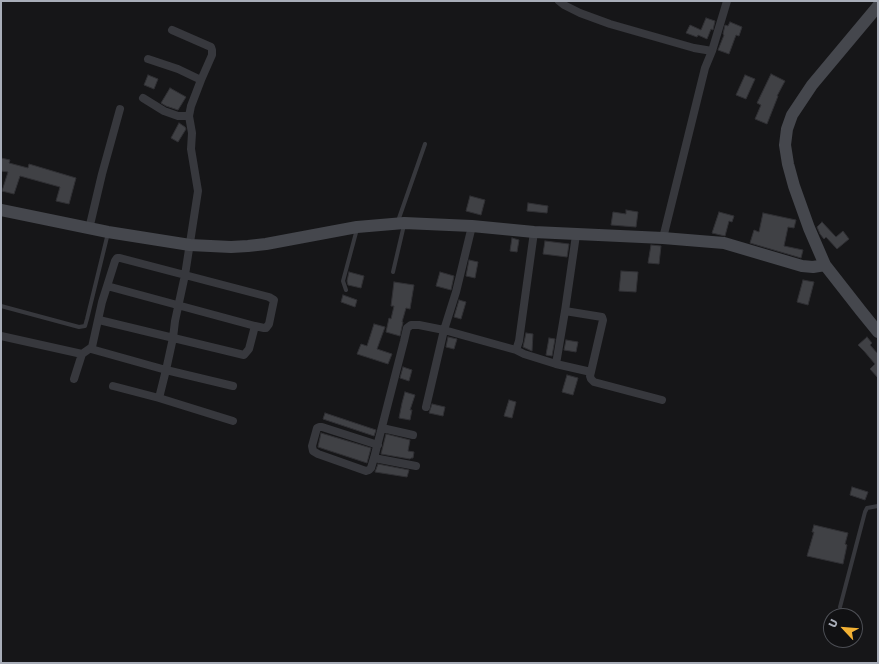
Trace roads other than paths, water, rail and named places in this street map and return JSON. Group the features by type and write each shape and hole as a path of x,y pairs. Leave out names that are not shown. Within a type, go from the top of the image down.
{"street":[{"path":"559,1 580,13 610,24 694,48 712,51"},
{"path":"663,238 705,68 712,51 727,1"},
{"path":"878,6 812,84 792,115 787,129 785,145 794,186 825,265 878,332"},
{"path":"159,398 173,338 185,275 198,191 190,149 192,133 189,116 191,106 212,55 211,47 172,30"},
{"path":"148,59 178,69 201,80"},
{"path":"142,98 164,111 178,116 189,116"},
{"path":"89,229 120,109"},
{"path":"1,210 89,229 190,245 231,247 248,246 357,227 401,223 472,226 576,235 663,238 724,243 802,266 813,267 825,265"},
{"path":"426,407 444,330 456,292 472,226"},
{"path":"516,350 519,341 534,232"},
{"path":"556,364 576,235"},
{"path":"91,349 102,302 107,286 115,261 117,258 268,297 274,300 274,303 269,324 266,328 264,328 107,286"},
{"path":"565,311 602,317 603,323 590,376 594,382 662,400"},
{"path":"99,320 244,355 249,349 254,326"},
{"path":"378,445 319,427 312,446 313,451 318,454 366,471 371,468 378,445 407,328 411,325 444,330 516,350 556,364 591,372"},
{"path":"1,336 82,354 91,349 166,370 234,386"},
{"path":"74,379 82,354"},
{"path":"113,386 159,398 233,421"},
{"path":"382,428 413,435"},
{"path":"374,458 416,466"}],"lane":[{"path":"393,272 401,223 425,144"},
{"path":"346,290 343,281 357,227"},
{"path":"1,306 79,327 85,326 108,232"},
{"path":"840,607 865,512 867,508 878,506"}]}
